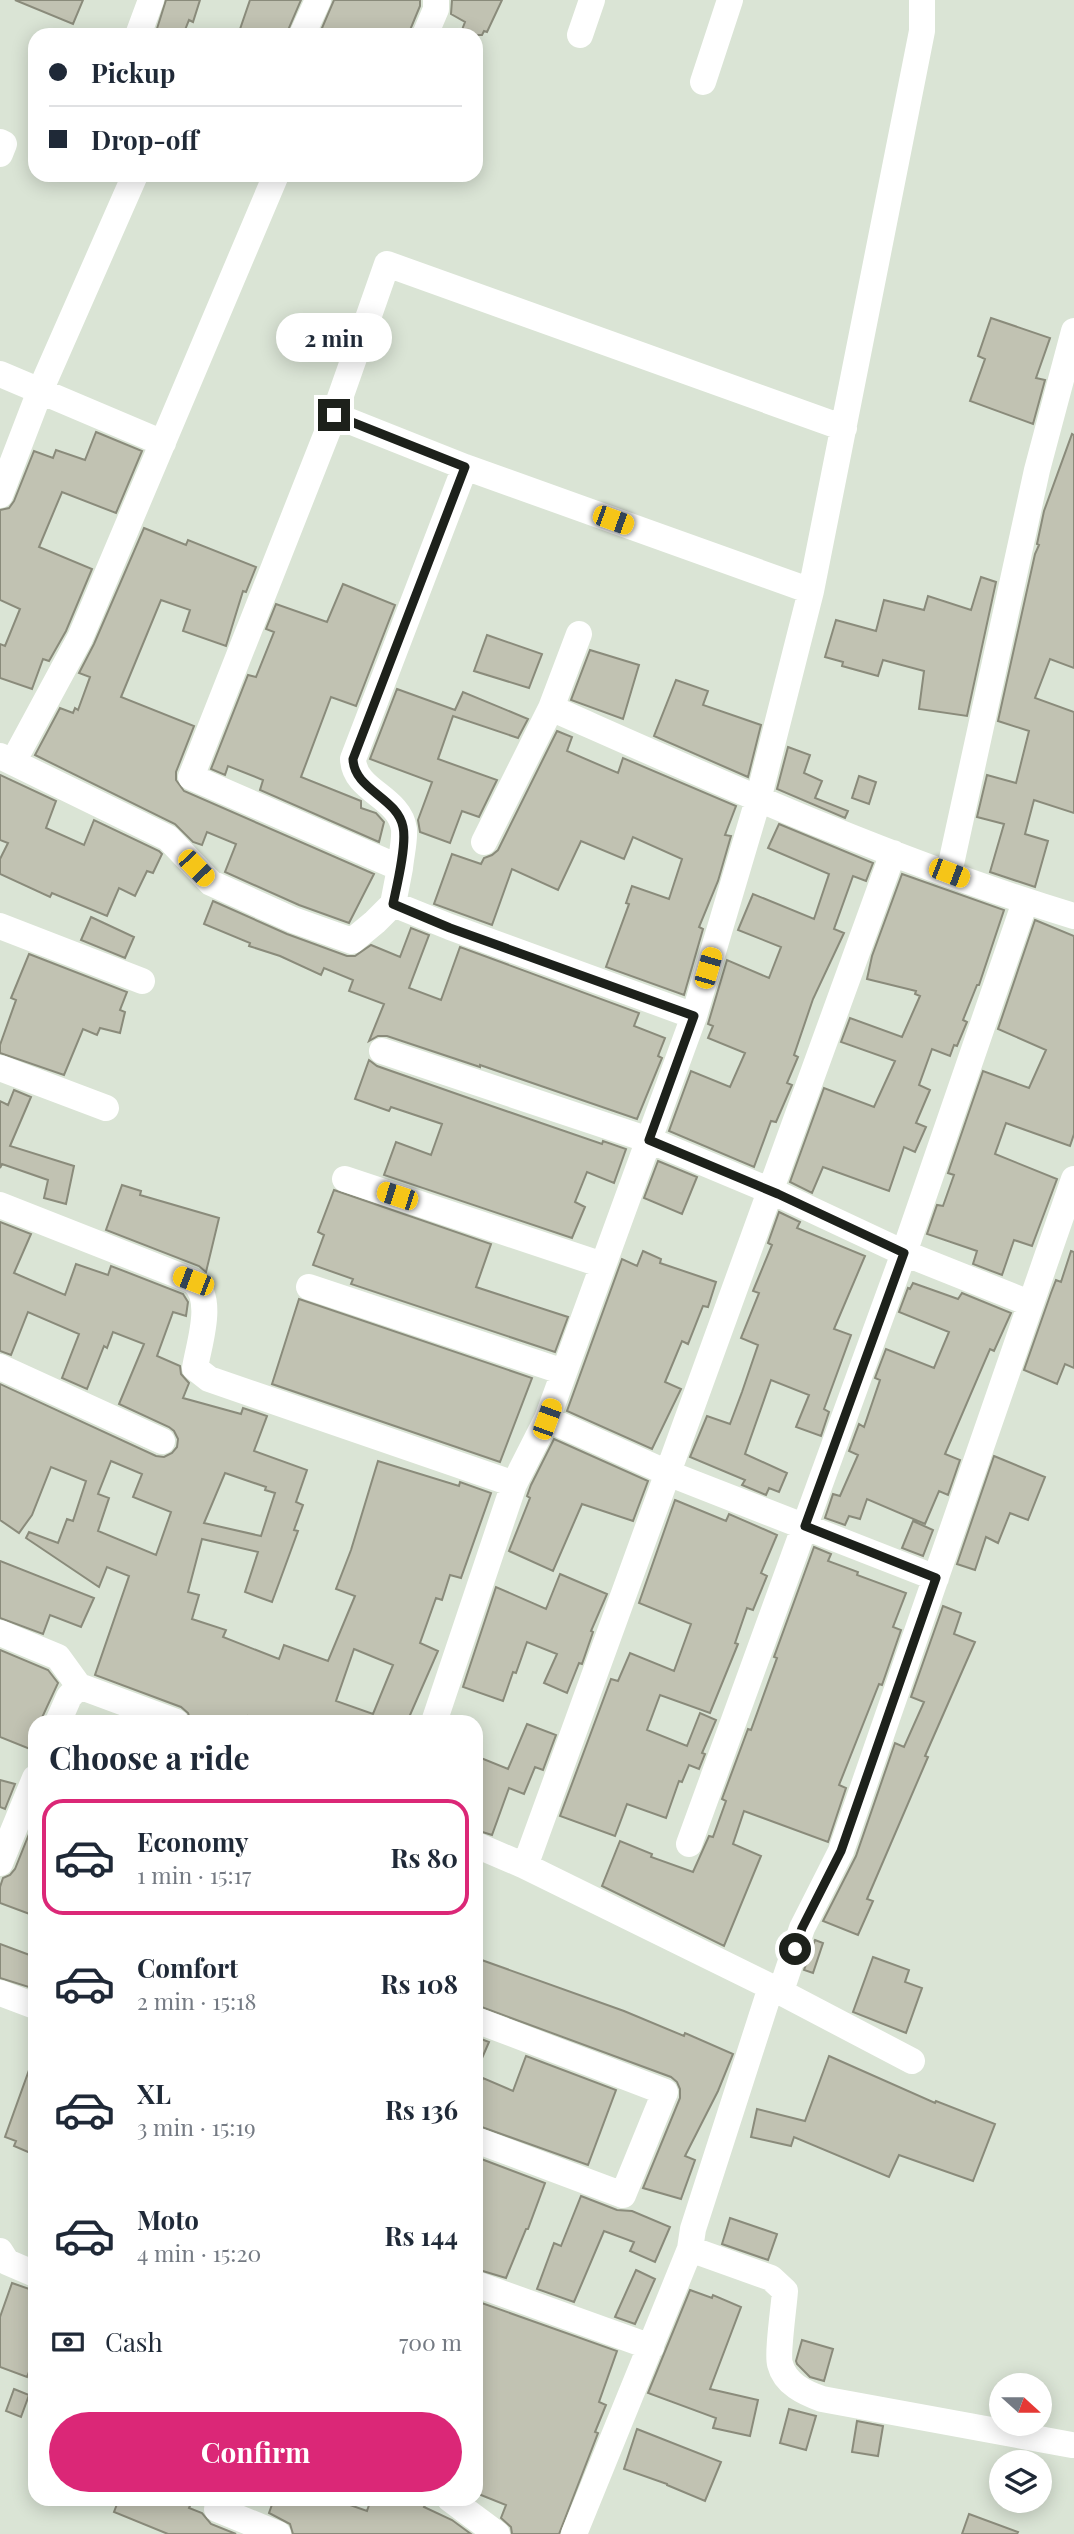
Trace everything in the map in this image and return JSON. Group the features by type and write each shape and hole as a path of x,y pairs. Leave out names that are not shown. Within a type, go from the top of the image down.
{"street":[{"path":"141,28 151,0"},
{"path":"305,28 318,0"},
{"path":"428,28 436,9 436,0"},
{"path":"580,35 593,0"},
{"path":"703,82 730,0"},
{"path":"436,1715 514,1483 547,1419 694,1016 758,800 811,591 922,31 922,0"},
{"path":"0,142 4,144 0,154"},
{"path":"0,495 40,391 132,182"},
{"path":"273,182 80,638 6,759 168,838 211,883 293,920 352,941 393,904 404,828 396,810 362,781 353,769 353,759 465,467"},
{"path":"400,868 191,777 334,415 387,264 844,428"},
{"path":"949,873 1037,470 1074,331"},
{"path":"0,374 163,443"},
{"path":"334,415 465,467 811,591"},
{"path":"484,842 551,708 579,635"},
{"path":"551,708 758,800 1025,902 1074,916"},
{"path":"526,1866 893,853"},
{"path":"689,1844 904,1253 1025,902"},
{"path":"393,904 450,928 694,1016"},
{"path":"0,926 142,981"},
{"path":"383,1051 649,1140 771,1191 904,1253 1029,1303"},
{"path":"0,1068 106,1108"},
{"path":"345,1179 603,1265"},
{"path":"574,2534 690,2249 693,2229 776,1989 802,1928 841,1851 1074,1179"},
{"path":"0,1205 193,1281 201,1287 205,1306 195,1368 209,1380 514,1483"},
{"path":"309,1287 564,1372"},
{"path":"0,1367 162,1441"},
{"path":"547,1419 670,1474 936,1578"},
{"path":"0,1633 58,1657 79,1686 157,1715"},
{"path":"61,1715 68,1697 79,1686"},
{"path":"0,1863 28,1795"},
{"path":"483,1848 526,1866 776,1989 912,2061"},
{"path":"0,1993 28,2003"},
{"path":"483,2023 665,2092 623,2195 483,2143"},
{"path":"690,2249 771,2278 785,2291 779,2363 786,2377 803,2392 821,2399 1072,2445"},
{"path":"2,2265 28,2272"},
{"path":"483,2287 652,2347"},
{"path":"459,2506 497,2534"},
{"path":"217,2509 278,2534"}],"building":[{"path":"15,0 83,0 73,24"},
{"path":"166,0 200,0 193,22 189,20 186,28 157,28"},
{"path":"250,0 301,0 289,28 240,28"},
{"path":"334,0 420,0 411,28 322,28"},
{"path":"452,0 502,0 487,32 483,33 483,28 463,28 465,22 451,14"},
{"path":"991,318 1050,338 1036,378 1045,380 1033,424 970,401 985,359 978,356"},
{"path":"96,432 142,451 116,513 62,492 39,547 92,569 66,631 49,661 43,659 32,689 0,678 0,644 5,646 20,609 0,600 0,510 9,508 14,501 34,451 53,458 56,450 85,460"},
{"path":"1072,434 1074,668 1050,659 1035,698 1074,712 1074,813 1034,800 1025,834 1048,841 1035,887 990,872 1004,824 977,817 987,775 1016,783 1029,731 998,721 1039,545 1037,544 1044,511"},
{"path":"144,528 186,545 188,540 256,567 246,592 243,591 226,646 183,631 190,610 161,600 121,697 194,726 176,772 176,780 184,791 374,874 349,923 299,905 225,872 236,844 207,832 202,845 193,842 175,824 35,755 60,708 73,713 75,708 78,710 90,677 79,673"},
{"path":"981,577 996,582 967,716 919,709 924,671 883,660 878,676 842,666 843,662 825,657 836,620 876,631 884,600 924,610 928,596 971,610"},
{"path":"343,584 395,605 356,706 331,697 301,777 361,801 361,808 376,813 384,822 379,842 260,790 263,780 228,766 225,775 211,769 248,675 256,677 274,632 266,629 276,604 327,622"},
{"path":"487,635 542,654 529,688 474,671"},
{"path":"590,650 639,665 623,719 571,700"},
{"path":"676,680 708,691 703,705 761,725 748,777 654,736"},
{"path":"397,689 455,710 463,692 528,719 518,738 453,716 438,759 497,780 479,817 462,811 450,843 420,832 418,820 432,782 370,759"},
{"path":"557,731 572,737 567,751 618,773 623,758 736,806 725,835 731,836 718,881 699,927 703,929 684,995 606,967 629,904 626,903 632,886 669,899 682,859 633,837 624,859 581,841 558,890 512,869 492,925 434,904 452,854 481,864 484,858 498,850"},
{"path":"788,747 810,755 804,773 822,781 815,798 848,811 845,818 777,789"},
{"path":"0,775 56,801 46,828 84,845 94,820 159,851 162,854 153,873 147,871 135,896 119,888 107,916 52,893 50,897 0,874 0,859 8,843 0,840"},
{"path":"859,776 876,782 869,804 852,798"},
{"path":"779,824 873,863 866,881 853,876 834,929 844,933 813,999 794,1055 798,1057 787,1083 792,1085 776,1122 771,1121 754,1167 669,1131 691,1071 730,1087 745,1053 708,1038 713,1026 708,1024 727,960 769,978 781,947 738,930 753,894 814,919 829,874 768,848"},
{"path":"902,874 1004,910 979,985 963,1020 967,1022 957,1046 954,1045 950,1056 932,1049 919,1085 930,1090 916,1123 926,1127 915,1152 904,1147 889,1191 823,1167 812,1193 790,1182 824,1088 874,1107 895,1061 841,1042 850,1018 902,1037 920,996 915,994 916,991 867,979 872,956"},
{"path":"213,901 287,934 347,956 355,956 371,945 400,957 411,928 429,935 409,988 441,1000 460,947 639,1013 634,1026 665,1038 658,1056 662,1058 637,1119 387,1036 378,1036 369,1041 384,1004 349,991 353,980 324,968 321,975 280,956 249,946 250,943 204,924"},
{"path":"91,917 134,937 125,958 81,940"},
{"path":"1035,920 1074,936 1074,1134 1070,1146 1006,1123 995,1154 1057,1179 1032,1246 1014,1240 1002,1275 973,1264 977,1251 927,1234 937,1205 943,1206 954,1175 948,1173 983,1071 1029,1088 1046,1050 998,1029"},
{"path":"29,954 127,992 120,1010 125,1012 120,1033 100,1028 97,1035 83,1029 64,1075 0,1053 0,1045 16,1000 11,998"},
{"path":"369,1060 377,1066 480,1102 602,1144 603,1141 626,1149 614,1183 587,1172 575,1202 585,1207 572,1238 384,1175 396,1142 431,1155 442,1124 391,1107 389,1111 355,1099"},
{"path":"14,1090 31,1097 10,1146 74,1166 66,1204 44,1198 48,1180 2,1164 0,1168 0,1101 8,1105"},
{"path":"658,1161 697,1177 682,1214 644,1198"},
{"path":"122,1185 141,1191 140,1195 219,1218 206,1272 199,1266 106,1230"},
{"path":"334,1190 491,1244 476,1287 568,1317 555,1352 351,1284 353,1279 313,1265 324,1235 318,1232"},
{"path":"779,1212 800,1222 797,1228 865,1256 834,1329 851,1335 824,1409 829,1412 821,1436 796,1427 809,1395 771,1380 745,1454 787,1473 779,1492 769,1488 766,1495 742,1485 745,1480 690,1457 707,1416 730,1424 742,1392 758,1345 741,1338 759,1293 753,1291 772,1245 768,1243"},
{"path":"0,1222 31,1234 14,1273 65,1295 76,1264 108,1275 111,1266 183,1294 188,1302 186,1316 173,1312 157,1356 180,1366 181,1374 189,1383 183,1398 241,1414 243,1408 267,1416 254,1451 307,1470 296,1502 303,1505 294,1530 298,1531 272,1602 245,1592 258,1552 202,1539 188,1592 199,1595 192,1619 226,1630 223,1637 279,1659 284,1645 328,1661 355,1596 336,1589 378,1461 459,1486 460,1482 491,1493 461,1578 450,1575 442,1600 436,1598 420,1643 438,1651 410,1715 189,1715 181,1707 95,1675 129,1576 107,1567 99,1587 26,1538 29,1532 58,1543 67,1519 73,1521 86,1481 51,1467 32,1515 19,1533 0,1520 0,1384 156,1456 164,1457 172,1453 177,1447 178,1439 169,1427 119,1404 144,1344 113,1332 107,1348 104,1346 87,1389 62,1378 79,1334 28,1312 11,1355 0,1351","holes":["111,1461 142,1474 133,1497 171,1512 156,1555 98,1531 109,1498 98,1494","225,1473 266,1487 265,1490 275,1493 261,1536 204,1523","354,1649 393,1665 373,1714 336,1701"]},
{"path":"643,1251 661,1259 660,1263 716,1282 708,1307 703,1306 688,1344 682,1341 665,1382 681,1389 652,1449 567,1411 622,1259 637,1266"},
{"path":"1071,1251 1074,1252 1074,1368 1065,1364 1057,1384 1024,1370 1056,1280 1061,1282"},
{"path":"913,1283 958,1299 962,1293 1011,1313 994,1351 990,1349 945,1454 960,1460 948,1495 939,1491 925,1524 867,1499 860,1519 849,1516 845,1525 825,1518 833,1494 840,1496 858,1455 849,1451 859,1424 864,1427 880,1380 875,1378 886,1349 934,1368 949,1332 899,1312 908,1288 910,1289"},
{"path":"299,1299 532,1378 500,1462 272,1384"},
{"path":"554,1439 648,1481 633,1521 582,1504 553,1571 509,1551 530,1498 527,1496 531,1485"},
{"path":"994,1456 1045,1477 1028,1520 1010,1513 998,1543 986,1537 975,1570 957,1564"},
{"path":"675,1500 726,1521 729,1514 777,1535 761,1573 767,1576 753,1610 747,1608 735,1643 738,1644 710,1713 660,1695 647,1730 687,1746 700,1713 716,1720 702,1753 705,1754 699,1769 689,1765 682,1782 679,1781 666,1818 627,1804 615,1836 560,1816 611,1679 618,1681 630,1653 674,1671 691,1624 639,1603"},
{"path":"913,1521 933,1530 923,1556 902,1548"},
{"path":"814,1547 831,1554 828,1561 906,1593 893,1627 901,1630 882,1685 879,1684 839,1785 846,1788 828,1842 744,1811 733,1844 761,1856 724,1946 602,1886 620,1841 652,1854 651,1857 693,1872 709,1836 713,1837 726,1801 722,1799 748,1729 751,1730"},
{"path":"0,1561 94,1598 81,1627 50,1615 43,1634 0,1618"},
{"path":"560,1574 607,1594 591,1631 593,1632 582,1664 579,1663 567,1693 544,1683 557,1654 527,1642 503,1701 463,1687 496,1587 546,1609"},
{"path":"943,1606 961,1613 954,1634 975,1642 867,1899 873,1901 858,1935 823,1921 856,1856 895,1743 904,1747 924,1702 911,1697"},
{"path":"0,1650 48,1670 58,1683 43,1715 28,1715 28,1748 0,1737"},
{"path":"527,1724 556,1735 543,1770 535,1767 524,1794 509,1788 492,1835 483,1832 483,1759 508,1769"},
{"path":"0,1780 15,1784 5,1809 0,1807"},
{"path":"28,1836 28,1913 0,1903 3,1878 15,1869"},
{"path":"815,1940 823,1943 813,1973 804,1970"},
{"path":"0,1944 28,1954 28,1987 0,1978"},
{"path":"873,1957 909,1970 905,1982 922,1988 906,2033 853,2012"},
{"path":"483,1961 624,2011 684,2036 685,2033 733,2054 718,2091 685,2156 695,2160 681,2199 643,2188 680,2098 677,2082 671,2077 483,2008"},
{"path":"483,2040 489,2042 483,2056"},
{"path":"526,2056 616,2090 588,2165 483,2128 483,2078 513,2091"},
{"path":"829,2056 935,2103 936,2101 995,2124 973,2181 899,2155 889,2177 794,2137 791,2146 751,2137 757,2109 805,2121"},
{"path":"28,2073 28,2152 14,2146 16,2141 5,2137"},
{"path":"483,2160 545,2183 506,2278 483,2271"},
{"path":"581,2196 617,2210 632,2211 670,2227 655,2262 630,2251 634,2242 604,2231 574,2302 537,2289 554,2243 561,2246"},
{"path":"730,2218 777,2234 768,2260 722,2244"},
{"path":"636,2270 655,2279 635,2324 615,2317"},
{"path":"12,2283 28,2289 27,2377 0,2367 0,2317"},
{"path":"690,2290 712,2298 713,2295 741,2307 710,2389 758,2400 750,2436 713,2428 716,2418 648,2393"},
{"path":"483,2303 617,2351 599,2402 606,2405 595,2432 598,2433 559,2534 512,2534 511,2527 501,2518 506,2505 483,2496"},
{"path":"802,2340 833,2349 824,2381 810,2377 797,2364"},
{"path":"14,2389 28,2395 21,2417 6,2411"},
{"path":"789,2409 816,2416 806,2450 780,2443"},
{"path":"857,2421 883,2426 878,2456 852,2452"},
{"path":"637,2429 721,2462 705,2501 624,2469"},
{"path":"116,2506 190,2506 189,2508 202,2513 211,2524 236,2534 168,2534 114,2512"},
{"path":"272,2506 353,2506 367,2511 369,2506 424,2506 452,2520 471,2534 293,2534 290,2524 269,2513"},
{"path":"969,2514 1018,2532 962,2534"}],"route":[{"path":"334,415 465,467 353,759 353,769 362,781 396,810 404,828 393,904 450,928 694,1016 649,1140 778,1194 904,1253 805,1526 936,1578 841,1851 802,1928 795,1949"}]}
